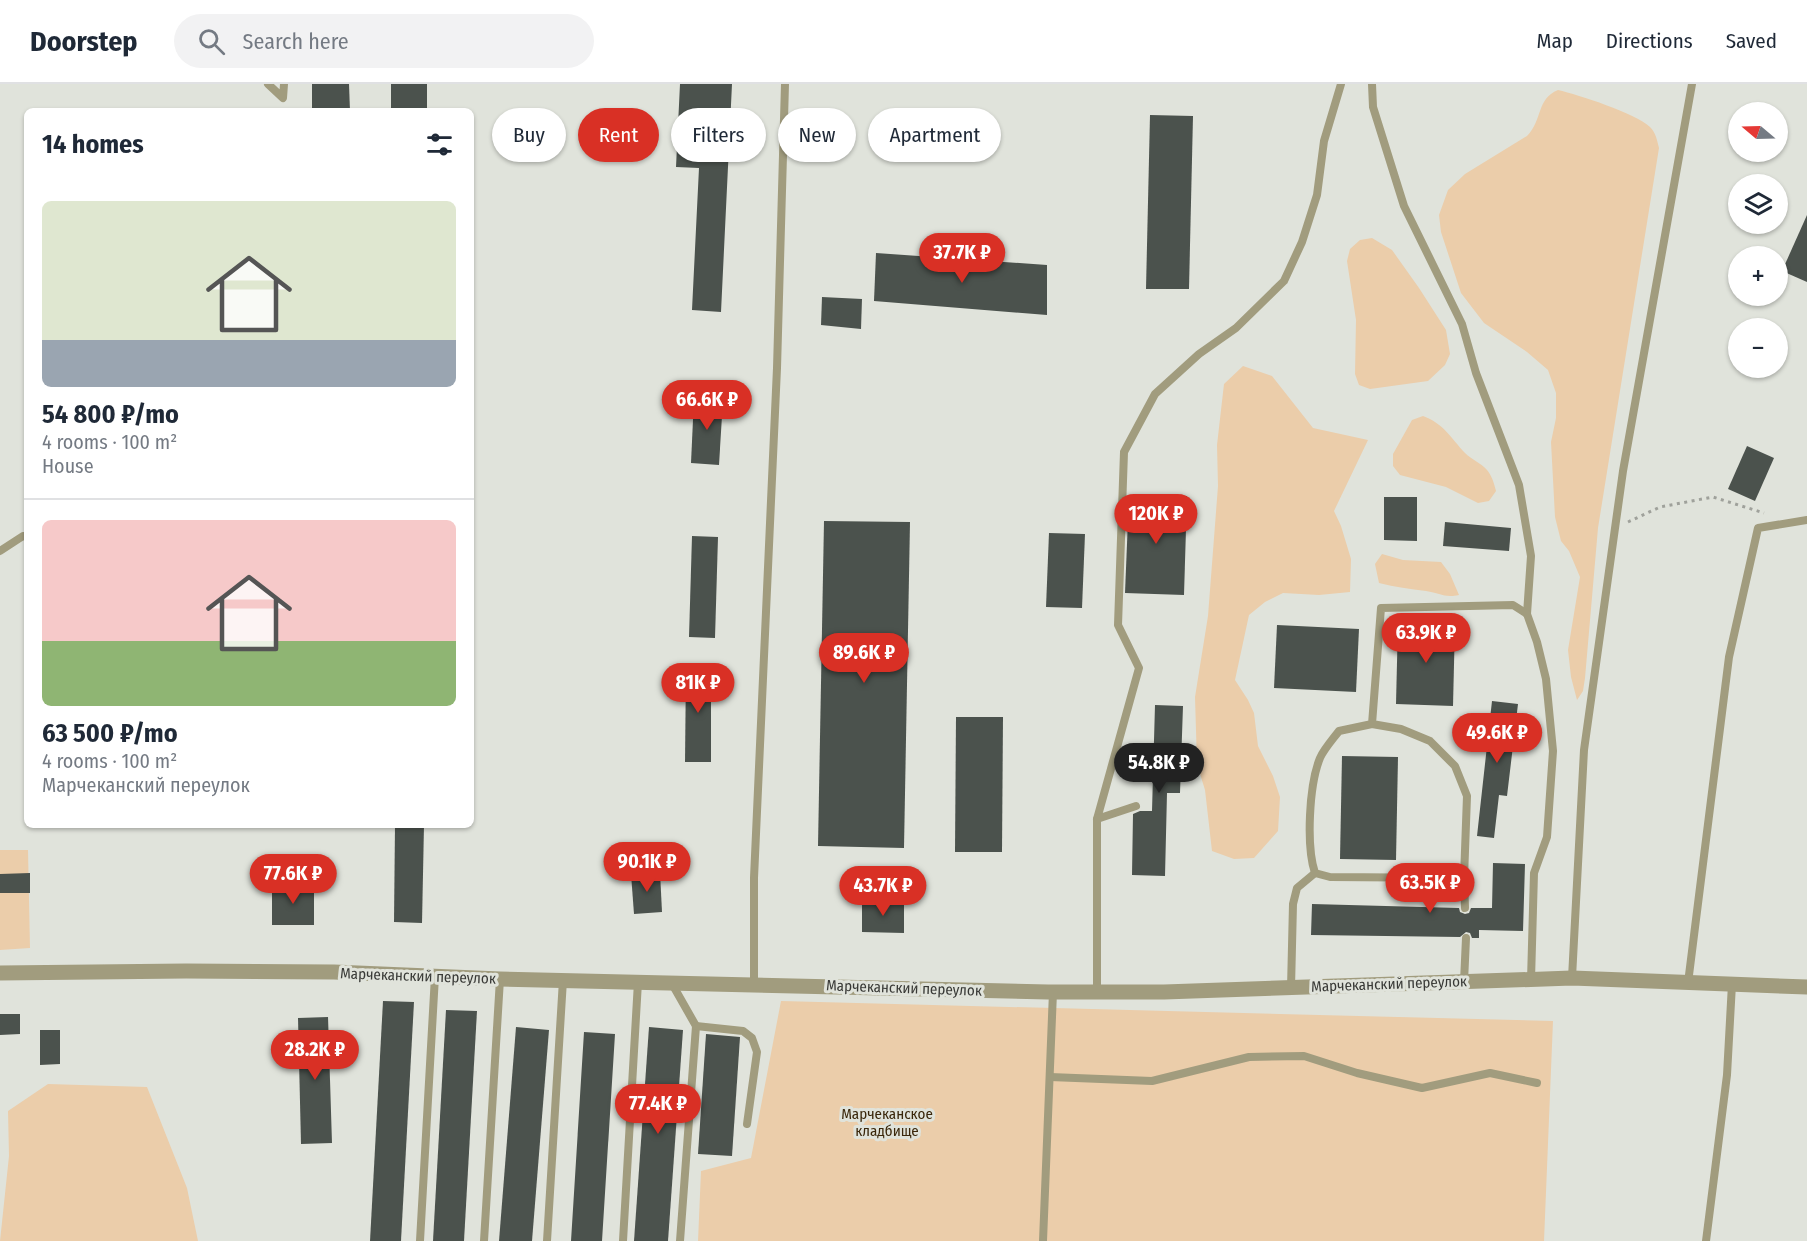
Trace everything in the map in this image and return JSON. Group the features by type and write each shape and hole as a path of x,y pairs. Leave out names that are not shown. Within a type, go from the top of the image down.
{"street":[{"name":"Марчеканский переулок","path":"0,973 263,971 1053,992 1291,988 1572,978 1807,987"}],"lane":[{"path":"268,84 283,98 284,84"},
{"path":"754,984 754,878 777,368 785,84"},
{"path":"1097,992 1097,819 1139,668 1118,625 1124,452 1155,394 1199,354 1236,327 1284,281 1302,242 1317,195 1324,141 1341,84"},
{"path":"1372,84 1373,107 1404,206 1462,324 1476,373 1519,485 1531,556 1527,614 1546,679 1553,751 1547,837 1534,873 1531,980"},
{"path":"1572,978 1584,750 1623,471 1692,84"},
{"path":"1688,983 1729,657 1758,528 1807,520"},
{"path":"0,551 24,536"},
{"path":"1372,724 1382,608 1513,605 1527,614"},
{"path":"1315,873 1309,857 1312,790 1320,757 1339,731 1372,724 1401,729 1430,741 1455,766 1467,796 1465,908"},
{"path":"1097,819 1136,806"},
{"path":"1315,873 1330,877 1464,878"},
{"path":"1291,988 1293,904 1297,888 1315,873"},
{"path":"1464,982 1466,938"},
{"path":"420,1241 435,976"},
{"path":"484,1241 500,979"},
{"path":"547,1241 563,980"},
{"path":"623,1241 638,982"},
{"path":"671,982 696,1026 680,1241"},
{"path":"1706,1241 1727,1075 1732,984"},
{"path":"1043,1241 1053,992"},
{"path":"696,1026 743,1031 752,1038 757,1052 747,1124"},
{"path":"1050,1077 1152,1081 1249,1057 1304,1056 1357,1073 1422,1088 1490,1073 1538,1083"}],"path":[{"path":"1615,528 1660,507 1713,497 1764,513"}],"green space":[{"path":"1558,90 1606,105 1643,122 1654,132 1659,148 1598,528 1585,678 1583,691 1577,700 1571,677 1568,650 1580,577 1569,551 1561,541 1555,517 1551,442 1556,418 1556,393 1548,370 1527,352 1484,323 1461,293 1441,232 1439,215 1448,190 1465,174 1527,136 1536,123 1546,99"},
{"path":"1372,238 1392,250 1446,330 1450,354 1445,365 1428,381 1370,389 1359,385 1355,374 1356,320 1347,261 1350,249 1360,240"},
{"path":"1243,366 1272,376 1313,428 1368,440 1334,511 1351,559 1350,592 1319,595 1283,593 1265,602 1249,615 1235,680 1254,713 1258,746 1273,776 1280,797 1278,831 1254,858 1234,859 1212,851 1205,790 1197,764 1195,697 1208,616 1218,486 1217,445 1224,384"},
{"path":"1423,416 1441,427 1465,453 1487,470 1496,491 1489,501 1478,503 1446,487 1400,475 1393,466 1393,454 1412,420"},
{"path":"1382,554 1403,560 1441,562 1450,574 1459,595 1446,596 1379,583 1375,564"},
{"path":"0,850 28,850 30,948 0,950"},
{"name":"Марчеканское кладбище","path":"781,1001 1553,1021 1544,1241 698,1241 701,1171 751,1158"},
{"path":"48,1084 147,1087 187,1188 198,1241 0,1241 9,1156 8,1111"}],"building":[{"path":"312,84 349,84 350,108 312,108"},
{"path":"391,84 427,84 427,108 391,108"},
{"path":"680,84 732,84 731,108 679,108"},
{"path":"1150,115 1193,116 1189,289 1146,289"},
{"path":"676,162 728,162 721,312 692,310 699,168 676,167"},
{"path":"1807,215 1807,282 1788,274 1788,258"},
{"path":"876,253 1047,265 1047,315 874,301"},
{"path":"822,297 862,299 861,329 821,325"},
{"path":"694,398 723,399 719,465 691,463"},
{"path":"1747,446 1774,458 1755,501 1728,489"},
{"path":"1129,495 1187,496 1184,595 1125,593"},
{"path":"1384,497 1417,497 1417,541 1384,540"},
{"path":"824,521 910,522 904,848 818,846"},
{"path":"1445,522 1511,528 1509,551 1443,546"},
{"path":"1049,533 1085,534 1082,608 1046,607"},
{"path":"692,536 718,537 715,638 689,637"},
{"path":"1398,621 1455,623 1453,706 1396,704"},
{"path":"1277,625 1359,629 1356,692 1274,688"},
{"path":"686,666 711,666 711,762 685,762"},
{"path":"1492,701 1518,704 1507,796 1499,795 1494,838 1477,836"},
{"path":"1155,705 1183,706 1180,793 1167,793 1165,876 1132,875 1133,814 1140,811 1152,811"},
{"path":"956,717 1003,717 1002,852 955,852"},
{"path":"1342,756 1398,757 1396,860 1340,859"},
{"path":"395,828 424,828 422,923 394,922"},
{"path":"1493,863 1525,864 1523,931 1479,930 1479,938 1472,938 1470,933 1466,932 1460,937 1311,935 1312,904 1459,908 1460,912 1465,914 1469,913 1471,908 1492,908"},
{"path":"660,872 662,912 634,914 631,874"},
{"path":"30,873 30,893 0,893 0,874"},
{"path":"272,885 314,885 314,925 272,925"},
{"path":"862,901 904,901 904,933 862,932"},
{"path":"383,1001 414,1002 401,1241 370,1241"},
{"path":"446,1010 477,1011 464,1241 433,1241"},
{"path":"0,1014 20,1014 20,1034 0,1035"},
{"path":"328,1017 332,1143 301,1144 298,1018"},
{"path":"516,1027 549,1030 532,1241 499,1241"},
{"path":"649,1027 683,1030 668,1241 634,1241"},
{"path":"40,1030 60,1030 60,1064 40,1065"},
{"path":"584,1032 615,1034 602,1241 571,1241"},
{"path":"706,1034 740,1037 732,1156 698,1154"}]}
